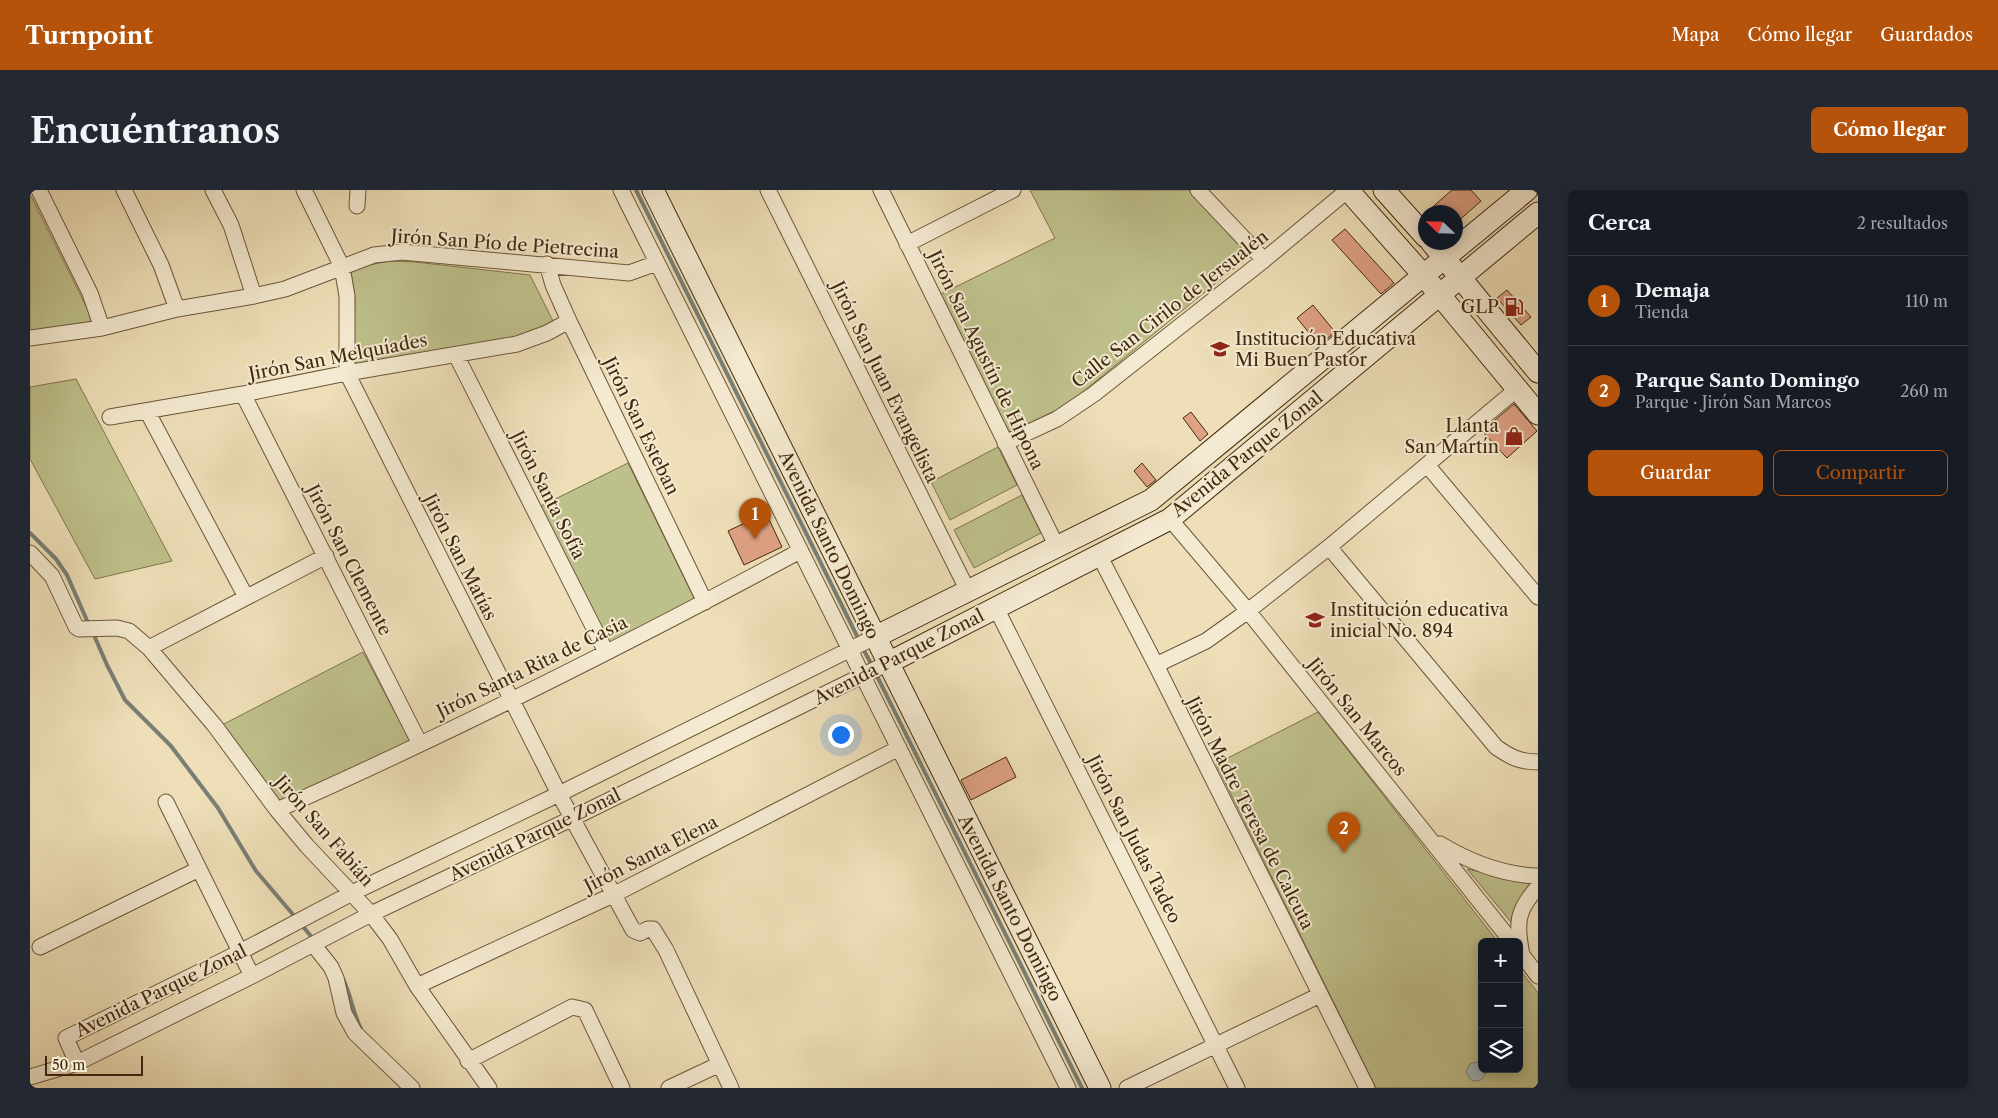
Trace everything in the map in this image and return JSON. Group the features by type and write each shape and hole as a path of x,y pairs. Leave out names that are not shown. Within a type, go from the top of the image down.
{"main road":[{"name":"Avenida Santo Domingo","path":"652,190 1100,1088"},
{"path":"1348,190 1424,276 1538,414"},
{"path":"1384,190 1418,228"},
{"name":"Avenida Parque Zonal","path":"875,637 1151,500 1527,190"},
{"name":"Avenida Parque Zonal","path":"888,663 1170,518 1538,214"},
{"path":"1437,250 1538,372"},
{"path":"1397,298 1413,317"},
{"path":"1503,372 1524,355"}],"street":[{"path":"39,190 90,292 102,328"},
{"path":"124,190 161,265 177,309"},
{"path":"213,190 230,225 254,296"},
{"name":"Jirón San Matías","path":"304,190 342,267 347,296 347,373 559,794 613,895 631,927 636,932 640,933 651,928 659,939 671,959 720,1064"},
{"path":"357,206 358,190"},
{"name":"Avenida Santo Domingo","path":"621,190 1068,1088"},
{"name":"Jirón San Juan Evangelista","path":"768,190 968,591"},
{"name":"Jirón San Agustín de Hipona","path":"881,190 1057,547"},
{"path":"908,244 1013,190"},
{"path":"1198,190 1264,260"},
{"name":"Calle San Cirilo de Jersualén","path":"1006,443 1057,419 1073,409 1264,260 1348,190"},
{"name":"Jirón San Pío de Pietrecina","path":"30,338 102,328 177,309 285,289 374,255 402,252 629,273 657,263"},
{"name":"Jirón San Esteban","path":"547,264 553,285 569,321 705,602"},
{"name":"Jirón San Melquíades","path":"110,417 243,394 347,373 510,346 532,339 569,321"},
{"name":"Jirón Santa Sofía","path":"456,355 606,652"},
{"path":"1156,665 1206,641 1248,611 1329,547 1517,390"},
{"name":"Jirón San Clemente","path":"243,394 420,744"},
{"path":"147,411 246,598"},
{"path":"1427,465 1538,597"},
{"name":"Jirón San Marcos","path":"1170,518 1248,611 1509,938"},
{"path":"1329,547 1496,747 1509,757 1525,762 1538,762"},
{"name":"Jirón Santa Rita de Casia","path":"278,810 512,699 705,602 800,551"},
{"name":"Jirón San Fabián","path":"30,552 52,576 76,627 79,629 117,628 129,631 149,648 216,726 307,846 352,893 390,939 417,986 468,1061 489,1088"},
{"name":"Jirón Madre Teresa de Calcuta","path":"1099,555 1156,665 1366,1088"},
{"path":"149,648 326,556"},
{"name":"Jirón San Judas Tadeo","path":"996,608 1238,1088"},
{"name":"Avenida Parque Zonal","path":"875,637 559,794 352,893 240,952 66,1038 77,1063 252,976 370,914 573,818 888,663"},
{"name":"Jirón Santa Elena","path":"417,986 613,895 899,748"},
{"path":"166,802 252,976"},
{"path":"1430,838 1464,858 1493,869 1538,876"},
{"path":"40,947 199,869"},
{"path":"1518,938 1517,930 1520,914 1529,896 1538,886"},
{"path":"313,944 331,967 336,978 344,1013 355,1033 412,1088"},
{"path":"1523,956 1538,976"},
{"path":"1127,1088 1320,995"},
{"path":"468,1061 572,1007 579,1008 585,1010 622,1088"},
{"path":"30,1078 77,1063"},
{"path":"669,1088 720,1064 731,1088"}],"green space":[{"path":"1030,190 1189,190 1249,256 1084,391 1059,409 1009,433 941,294 1055,238"},
{"path":"30,194 87,308 92,323 30,334"},
{"path":"390,261 530,275 554,323 523,336 353,369 355,299 351,271 364,266"},
{"path":"76,379 172,561 95,579 30,459 30,387"},
{"path":"998,447 1017,485 950,520 931,482"},
{"path":"628,463 695,600 607,644 539,507"},
{"path":"1022,495 1041,533 974,568 954,530"},
{"path":"363,652 410,741 278,806 220,726"},
{"path":"1318,712 1495,938 1478,938 1478,1073 1523,1073 1523,974 1538,993 1538,1088 1376,1088 1216,764"},
{"path":"1467,869 1508,878 1538,881 1526,893 1511,922"}],"water":[{"path":"1478,1062 1478,1073 1486,1073 1482,1079 1471,1080 1466,1072 1470,1064"}],"building":[{"path":"1452,190 1471,190 1481,201 1463,217 1463,205 1435,205"},
{"path":"1345,229 1394,283 1381,294 1332,240"},
{"name":"GLP","path":"1507,290 1531,317 1521,325 1497,298"},
{"path":"1313,305 1335,332 1319,345 1297,318"},
{"name":"Llanta San Martín","path":"1514,404 1537,431 1507,458 1482,431"},
{"path":"1191,412 1208,434 1200,441 1183,418"},
{"path":"1142,463 1156,480 1147,487 1134,471"},
{"path":"766,513 782,547 744,565 728,531"},
{"path":"1006,757 1016,777 971,800 961,780"}],"waterway":[{"path":"636,190 859,640"},
{"path":"30,533 56,559 67,575 89,625"},
{"path":"93,633 125,700 171,746 218,808 256,871 296,918"},
{"path":"862,647 873,667"},
{"path":"876,674 1082,1088"},
{"path":"301,924 314,940"},
{"path":"343,979 361,1029"}],"place":[{"name":"GLP","path":"1514,307"},
{"name":"Institución Educativa Mi Buen Pastor","path":"1220,349"},
{"name":"Llanta San Martín","path":"1514,436"},
{"name":"Demaja","path":"755,539"},
{"name":"Institución educativa inicial No. 894","path":"1315,620"},
{"name":"Parque Santo Domingo","path":"1344,853"}]}
